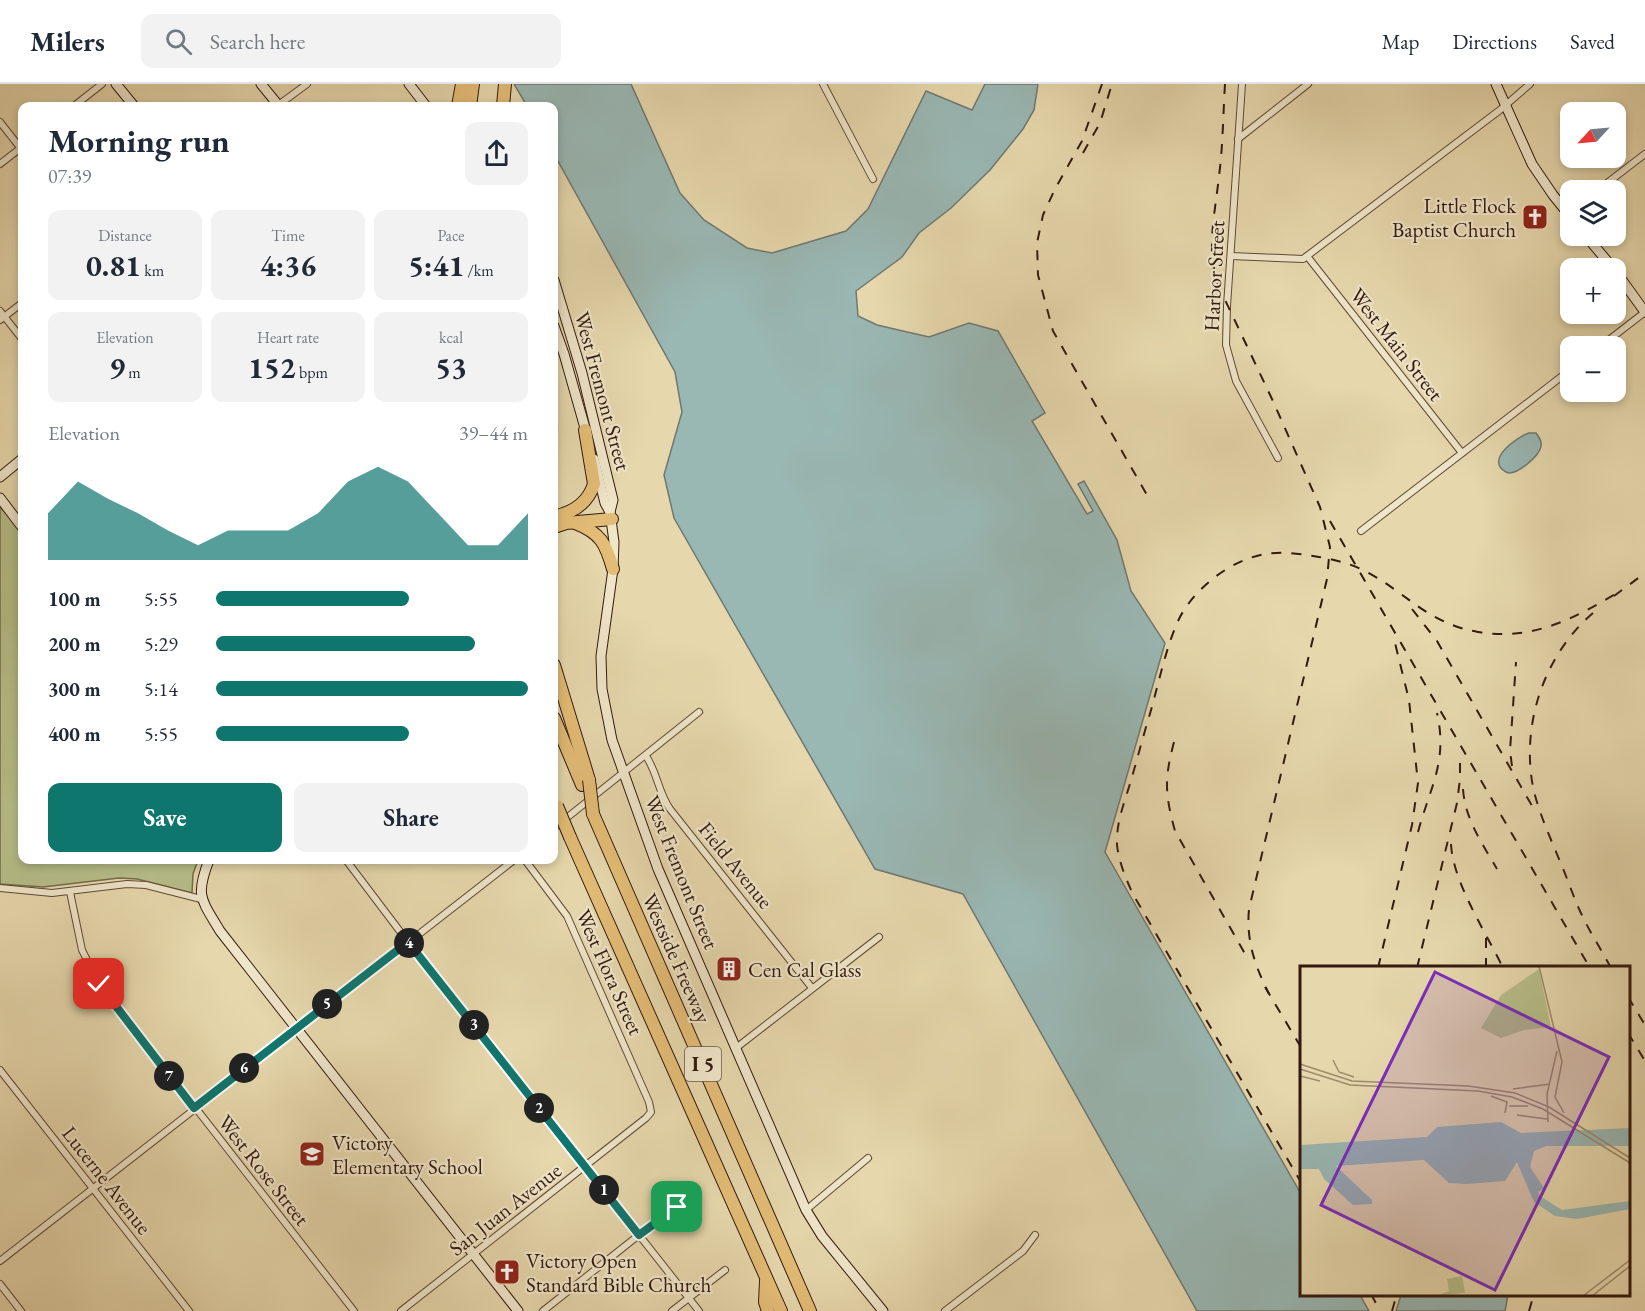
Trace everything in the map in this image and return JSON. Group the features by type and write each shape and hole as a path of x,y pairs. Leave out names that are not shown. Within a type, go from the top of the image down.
{"highway":[{"path":"459,102 462,84"},
{"path":"471,102 473,84"},
{"path":"503,102 505,84"},
{"path":"558,517 575,509 592,492 594,484 585,430"},
{"path":"558,518 611,515"},
{"path":"558,520 575,523 611,515"},
{"path":"575,523 588,528 599,537 607,548 614,569"},
{"path":"558,680 585,782"},
{"name":"Westside Freeway","path":"558,726 585,782 594,816 810,1311"},
{"name":"I 5","path":"558,808 781,1311"},
{"path":"766,1274 765,1302 768,1311"}],"street":[{"path":"79,102 102,84"},
{"path":"116,84 131,102"},
{"path":"261,84 275,102"},
{"path":"283,102 306,84"},
{"path":"409,84 423,102"},
{"path":"823,84 873,179"},
{"name":"Harbor Street","path":"1242,84 1226,345 1232,371 1242,394 1278,458"},
{"path":"1238,139 1308,84"},
{"path":"1496,84 1532,165 1560,203"},
{"path":"1231,256 1303,259 1530,84"},
{"path":"0,122 18,143"},
{"path":"0,164 18,151"},
{"path":"1611,180 1645,154"},
{"path":"1594,246 1604,258"},
{"name":"West Main Street","path":"1307,256 1462,453"},
{"path":"1614,336 1645,312 1626,286"},
{"name":"West Fremont Street","path":"558,293 582,373 613,500 611,515 615,542 614,569 602,656 602,688 612,740 658,869 806,1210 822,1236 883,1311"},
{"path":"18,306 2,316 18,334"},
{"name":"West Fremont Street","path":"558,337 605,502 611,515"},
{"path":"1362,531 1560,378"},
{"path":"577,402 592,413"},
{"path":"0,477 18,462"},
{"path":"0,498 18,522"},
{"path":"558,825 699,712"},
{"name":"Field Avenue","path":"646,756 655,769 660,792 670,809 812,988"},
{"path":"207,864 201,880 201,899 220,931 518,1311"},
{"path":"349,864 699,1311"},
{"path":"0,1261 295,1028 509,864"},
{"name":"West Flora Street","path":"528,864 567,916 651,1106"},
{"path":"0,888 24,892 70,892 127,884 146,885 201,899"},
{"name":"West Rose Street","path":"70,892 82,950 95,979 354,1311"},
{"path":"736,1048 879,937"},
{"name":"Lucerne Avenue","path":"0,1070 189,1311"},
{"name":"San Juan Avenue","path":"401,1311 646,1118 651,1112 651,1106"},
{"path":"806,1210 868,1158"},
{"path":"543,1311 668,1212 687,1205"},
{"path":"945,1311 1023,1251 1035,1235"},
{"path":"672,1311 725,1270"},
{"path":"0,1284 21,1311"}],"green space":[{"path":"0,507 18,527 18,864 197,864 193,874 192,893 137,879 119,878 43,887 0,884"}],"water":[{"path":"514,84 631,84 680,193 704,220 747,248 772,253 846,231 868,209 926,91 972,110 985,84 1038,84 1034,110 1023,129 990,170 951,208 919,233 902,257 856,291 858,316 877,325 929,337 969,323 998,331 1045,413 1032,421 1087,514 1093,511 1078,484 1084,481 1117,540 1131,591 1165,643 1105,852 1300,1192 1300,1296 1361,1296 1369,1311 1197,1311 963,894 875,869 674,518 664,475 682,412 675,372 558,161 558,102 525,102"},
{"path":"1529,433 1536,433 1541,441 1540,450 1521,469 1506,472 1500,467 1500,455 1517,439"},
{"path":"1401,1296 1508,1296 1505,1311 1396,1311"}],"railway":[{"path":"1102,84 1082,141 1043,215 1037,243 1038,275 1053,331 1147,495"},
{"path":"1083,153 1100,123 1112,84"},
{"path":"1225,84 1221,153 1212,231 1214,271 1218,285 1320,507 1330,547 1327,579 1249,909 1250,943 1269,994"},
{"path":"1330,521 1589,966"},
{"path":"1300,1181 1134,896 1123,871 1118,851 1120,816 1166,653 1180,617 1195,595 1216,576 1252,557 1272,553 1313,556 1356,567 1431,615 1460,628 1478,632 1498,634 1535,630 1569,619 1619,592"},
{"path":"1614,596 1645,573"},
{"path":"1412,609 1437,641 1535,811"},
{"path":"1593,613 1561,649 1549,670 1534,715 1530,739 1530,763 1538,807 1580,911 1610,966"},
{"path":"1378,966 1412,825 1418,783 1409,700 1395,643"},
{"path":"1512,766 1510,751 1516,662"},
{"path":"1418,832 1439,760 1440,730 1437,713"},
{"path":"1174,742 1167,787 1175,831 1248,959"},
{"path":"1417,966 1457,803 1460,761"},
{"path":"1463,789 1471,821 1497,869"},
{"path":"1451,844 1453,859 1464,891 1502,966"},
{"path":"1486,938 1486,966"},
{"path":"1265,987 1300,1046"},
{"path":"1630,1000 1645,1025"},
{"path":"1630,1036 1645,1061"},
{"path":"1372,1296 1380,1311"},
{"path":"1392,1311 1396,1296"},
{"path":"1529,1311 1533,1296"}],"place":[{"name":"Little Flock Baptist Church","path":"1535,217"},
{"name":"Cen Cal Glass","path":"729,969"},
{"name":"Victory Elementary School","path":"312,1154"},
{"name":"Victory Open Standard Bible Church","path":"507,1272"}],"route":[{"path":"99,984 194,1108 408,942 639,1235 677,1207"}]}
